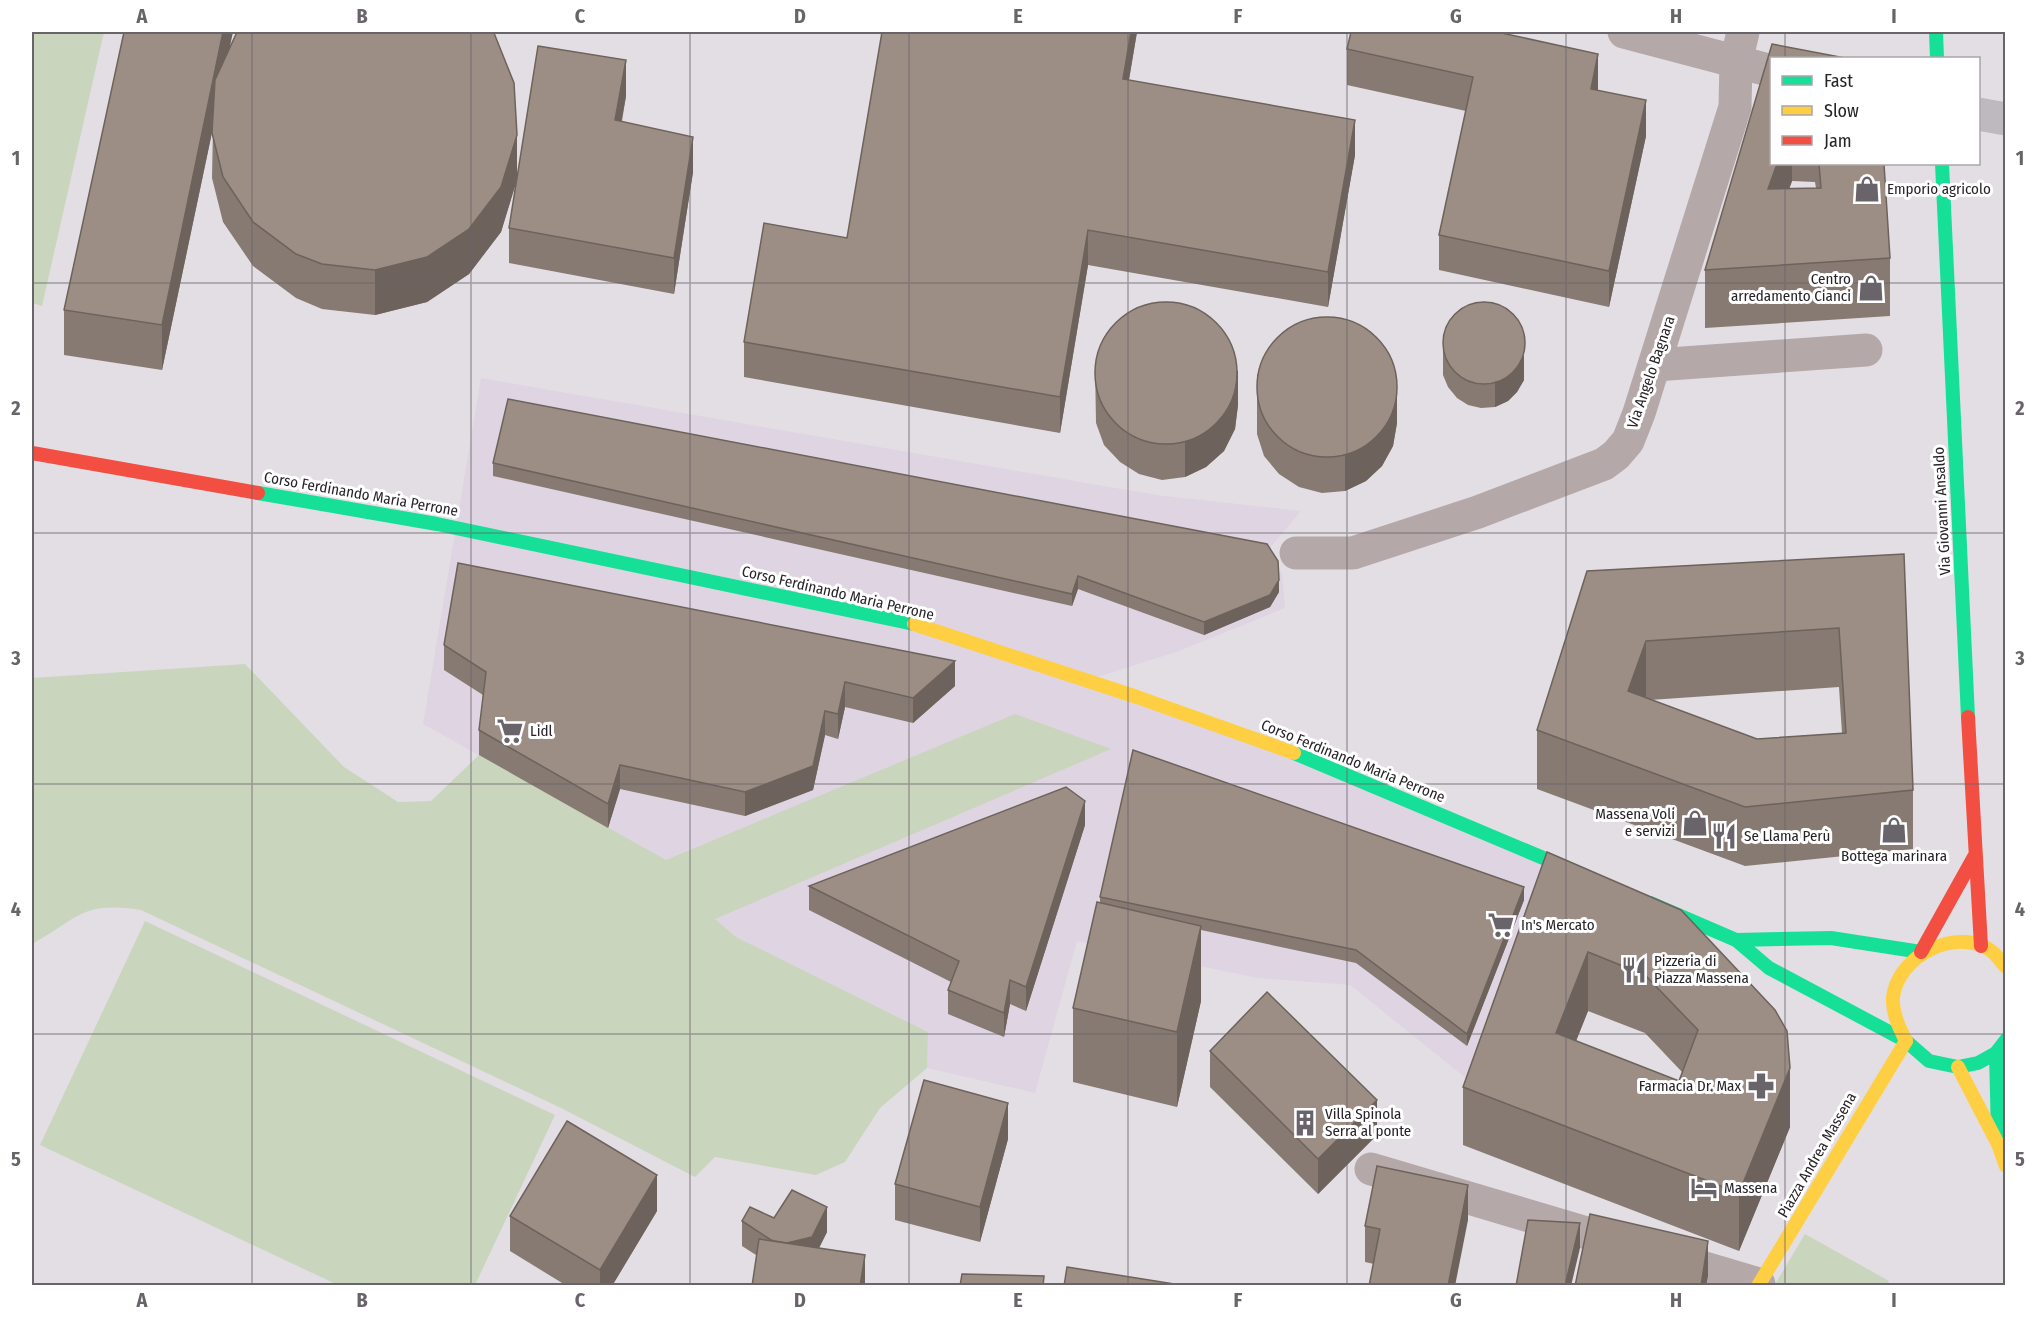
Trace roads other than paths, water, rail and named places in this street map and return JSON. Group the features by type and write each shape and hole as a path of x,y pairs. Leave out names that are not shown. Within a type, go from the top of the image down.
{"main road":[{"path":"1936,32 1937,57"},
{"name":"Via Giovanni Ansaldo","path":"1942,165 1974,857 1981,946"},
{"name":"Corso Ferdinando Maria Perrone","path":"32,453 437,524 916,625 1137,697 1307,757 1604,884"},
{"path":"1906,1041 1895,1018 1894,993 1903,970 1921,952 1974,857"},
{"path":"1637,898 1736,940 1768,968 1906,1041 1929,1060 1958,1067 1978,1063 1996,1053 2006,1040"},
{"path":"1736,940 1831,938 1921,952 1950,941 1981,946 2002,961 2006,967"},
{"name":"Piazza Andrea Massena","path":"1759,1285 1906,1041"},
{"path":"1996,1053 1998,1144"},
{"path":"1958,1067 1998,1144 2006,1166"}],"street":[{"path":"1624,32 1740,47 1770,70"},
{"name":"Via Angelo Bagnara","path":"1296,553 1353,554 1478,512 1604,464 1617,455 1628,441 1655,364 1735,107 1740,47"},
{"path":"1655,364 1866,350"},
{"path":"1371,1169 1759,1285"}],"tunnel":[{"path":"1980,114 2006,119"}],"place":[{"name":"Emporio agricolo","path":"1867,189"},
{"name":"Centro arredamento Cianci","path":"1871,288"},
{"name":"Lidl","path":"510,731"},
{"name":"Massena Voli e servizi","path":"1695,823"},
{"name":"Bottega marinara","path":"1894,830"},
{"name":"Se Llama Perù","path":"1724,836"},
{"name":"In's Mercato","path":"1501,925"},
{"name":"Pizzeria di Piazza Massena","path":"1634,970"},
{"name":"Farmacia Dr. Max","path":"1761,1086"},
{"name":"Villa Spinola Serra al ponte","path":"1305,1123"},
{"name":"Massena","path":"1704,1188"}]}
